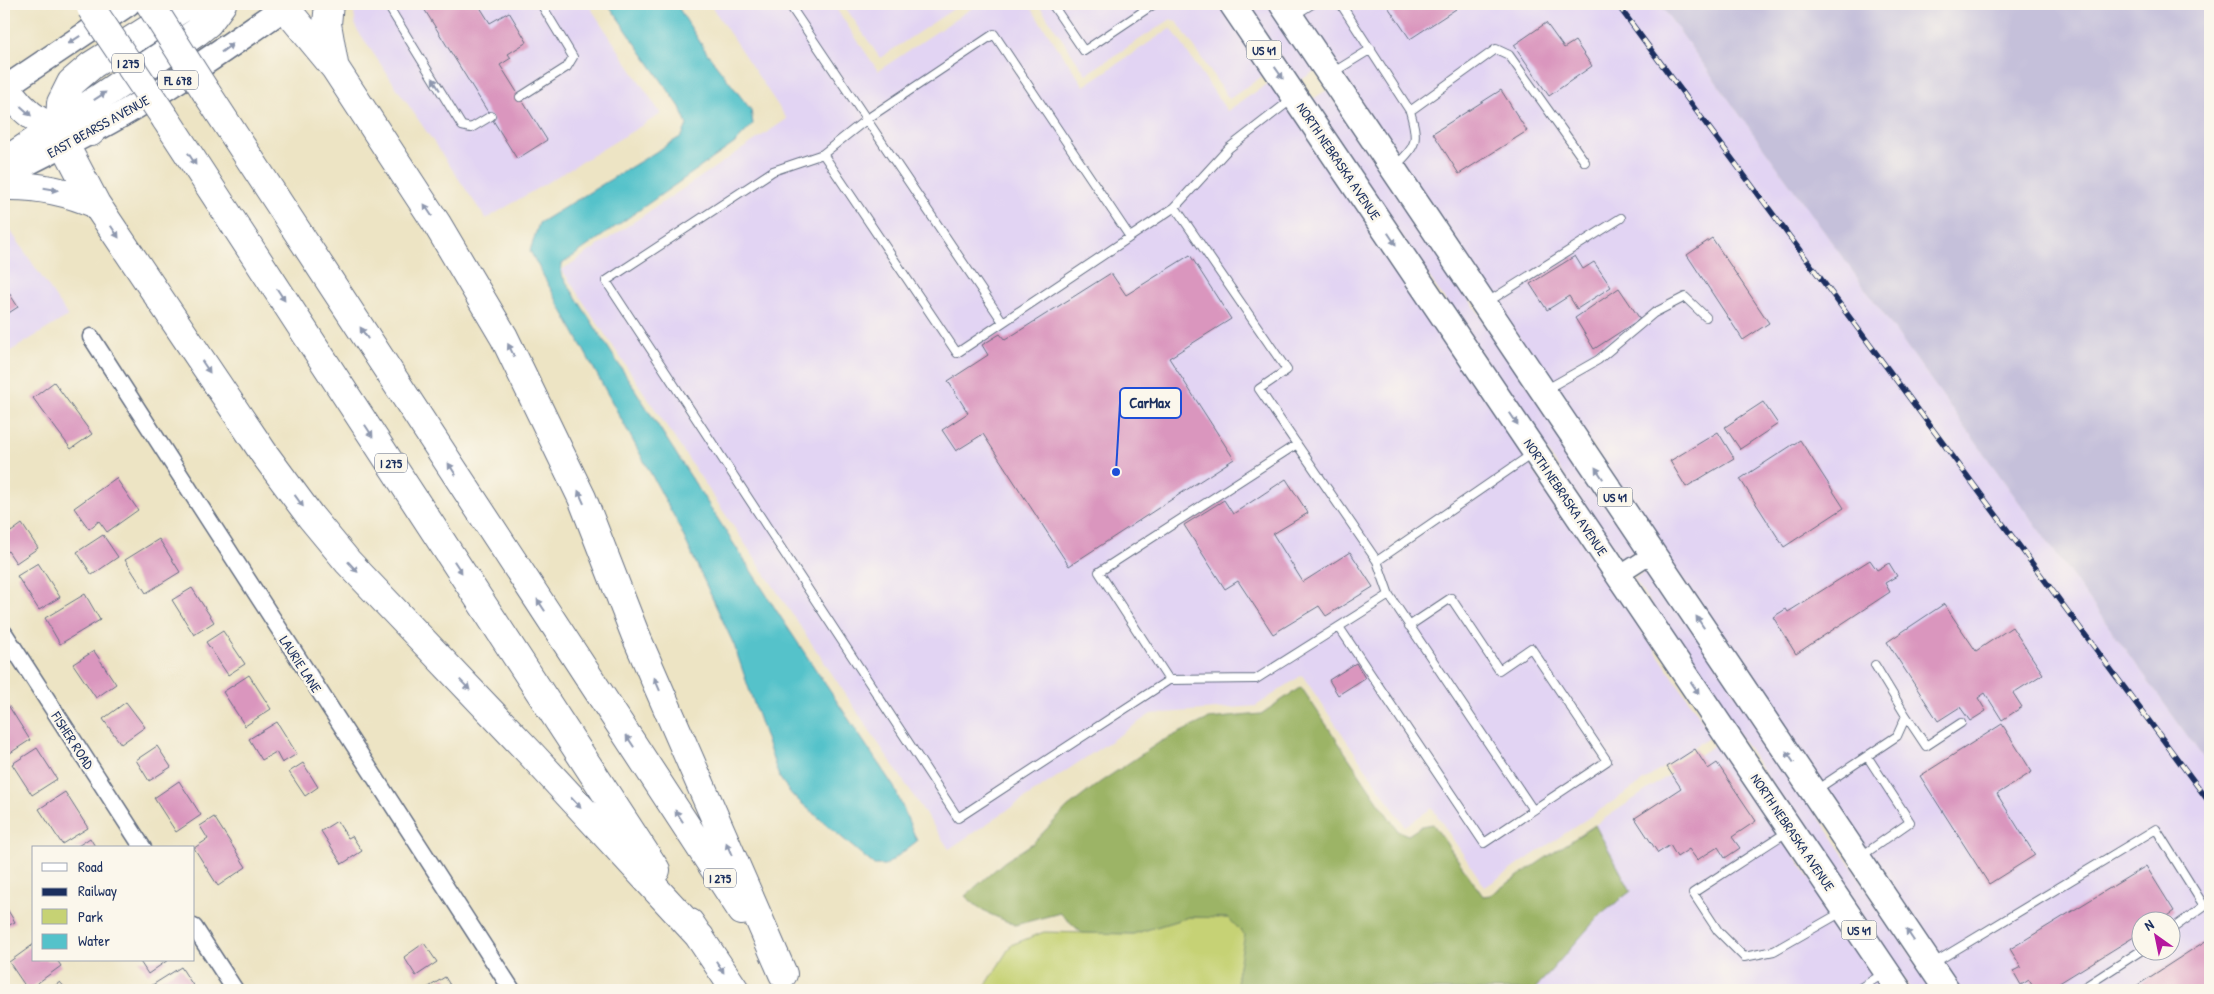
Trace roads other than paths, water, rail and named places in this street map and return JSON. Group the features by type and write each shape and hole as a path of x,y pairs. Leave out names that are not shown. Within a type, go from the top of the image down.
{"highway":[{"name":"I 275","path":"150,4 788,982"},
{"path":"189,4 80,74 65,94 60,131 96,204 265,454 328,538 700,937"},
{"path":"4,162 60,131 197,32 208,23 222,4"},
{"path":"329,4 327,24 335,68"},
{"path":"285,5 335,68 442,232 504,337 582,498 635,634 788,982"},
{"name":"I 275","path":"89,6 165,118 735,990"},
{"path":"4,86 24,111 60,131 90,132"},
{"path":"4,186 62,191 96,204"}],"main road":[{"path":"4,86 129,4"},
{"name":"NORTH NEBRASKA AVENUE","path":"1232,4 1893,981"},
{"name":"EAST BEARSS AVENUE","path":"90,132 213,59 285,5"},
{"name":"US 41","path":"1286,10 1947,990"},
{"path":"1296,97 1329,75"},
{"name":"EAST BEARSS AVENUE","path":"4,176 60,131"}],"street":[{"name":"LAURIE LANE","path":"91,337 512,990"},
{"path":"1619,575 1653,553"},
{"name":"FISHER ROAD","path":"4,632 142,846"},
{"path":"195,929 235,990"}],"lane":[{"path":"520,97 567,67 573,56 541,4"},
{"path":"789,4 1003,322"},
{"path":"1052,4 1084,52 1154,4"},
{"path":"1286,10 1312,4"},
{"path":"1338,4 1342,6 1371,49 1410,111 1417,134 1411,151 1392,168"},
{"path":"391,5 462,126 471,128 490,116"},
{"path":"1130,237 994,34 867,119 823,154 773,171 606,280 958,818 1169,680 1256,680 1389,595"},
{"path":"1329,75 1371,49"},
{"path":"1410,111 1496,49 1509,55 1585,162"},
{"path":"823,154 957,353 1175,207 1228,148 1296,97"},
{"path":"1175,207 1286,370 1259,389 1377,561 1389,595 1533,810"},
{"path":"1485,304 1621,218"},
{"path":"1543,391 1598,360 1654,313 1685,296 1706,317"},
{"path":"1169,680 1099,572 1297,444"},
{"path":"1377,561 1536,452"},
{"path":"1339,627 1484,843 1607,761 1531,648 1499,670 1450,598 1409,626"},
{"path":"1875,665 1926,746 1961,723"},
{"path":"1814,792 1897,736 1906,716"},
{"path":"1858,858 1910,822 1867,756"},
{"path":"1930,965 2156,829 2204,906 2182,922"},
{"path":"1791,830 1693,893 1718,931 1744,957 1774,951 1846,910"},
{"path":"2080,990 2132,956"},
{"path":"1858,990 1893,981"}],"water":[{"path":"608,4 676,4 707,53 751,110 753,124 735,143 562,264 561,274 780,616 894,787 917,841 886,865 874,865 792,795 779,777 734,645 676,520 530,251 539,223 682,136 687,125 680,107"}],"railway":[{"path":"1617,4 2210,803"}],"place":[{"name":"CarMax","path":"1116,472"}]}
